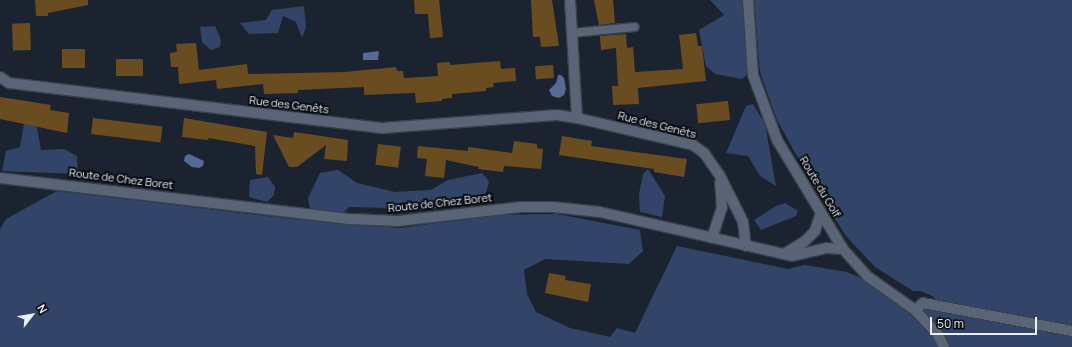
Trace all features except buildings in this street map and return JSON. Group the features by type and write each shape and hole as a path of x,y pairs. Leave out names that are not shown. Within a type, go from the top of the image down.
{"street":[{"path":"570,0 576,118"},
{"name":"Route du Golf","path":"748,0 753,75 777,140 843,249 867,276 915,310 938,335 944,347"},
{"name":"Rue des Genêts","path":"0,77 9,83 383,128 557,115 693,144 704,153 720,176 743,222 746,246"},
{"path":"712,238 722,208 720,176"},
{"name":"Route de Chez Boret","path":"0,178 349,219 398,221 520,207 552,207 600,212 792,256 827,248 843,249"},
{"path":"784,254 804,242 815,230 821,213"},
{"path":"915,310 923,303 1072,331"}],"lane":[{"path":"572,33 635,27"}],"shaded area":[{"path":"710,0 744,0 749,73 742,79 715,74 706,66 699,30 724,15"},
{"path":"754,0 1072,0 1072,347 0,347 0,229 6,219 57,191 301,220 310,209 308,198 320,173 338,170 357,183 395,192 431,190 448,180 482,173 489,181 486,193 433,209 349,207 333,223 401,228 492,215 557,214 640,230 643,251 629,264 545,259 524,270 527,294 536,312 570,328 610,337 617,328 635,333 677,246 788,269 805,265 847,272 936,311 934,297 921,291 913,291 875,267 846,236 808,176 777,120 760,72"},
{"path":"304,6 306,27 302,38 296,22 283,16 278,33 249,34 240,23 266,20 272,10"},
{"path":"215,26 221,40 220,47 211,50 202,42 200,27"},
{"path":"379,51 378,60 363,60 363,53"},
{"path":"558,75 561,75 564,78 566,89 564,95 559,98 552,96 549,90 556,83"},
{"path":"753,104 765,124 776,186 760,176 748,156 726,153 746,106"},
{"path":"25,117 36,123 41,150 64,149 77,156 78,174 2,171 6,151 20,147"},
{"path":"189,154 204,161 203,166 199,168 192,167 184,161 185,156"},
{"path":"648,169 665,196 662,217 640,212 639,194 643,174"},
{"path":"268,177 275,187 274,195 267,202 249,197 250,180"},
{"path":"785,203 798,211 796,216 761,230 754,220 776,206"}]}
